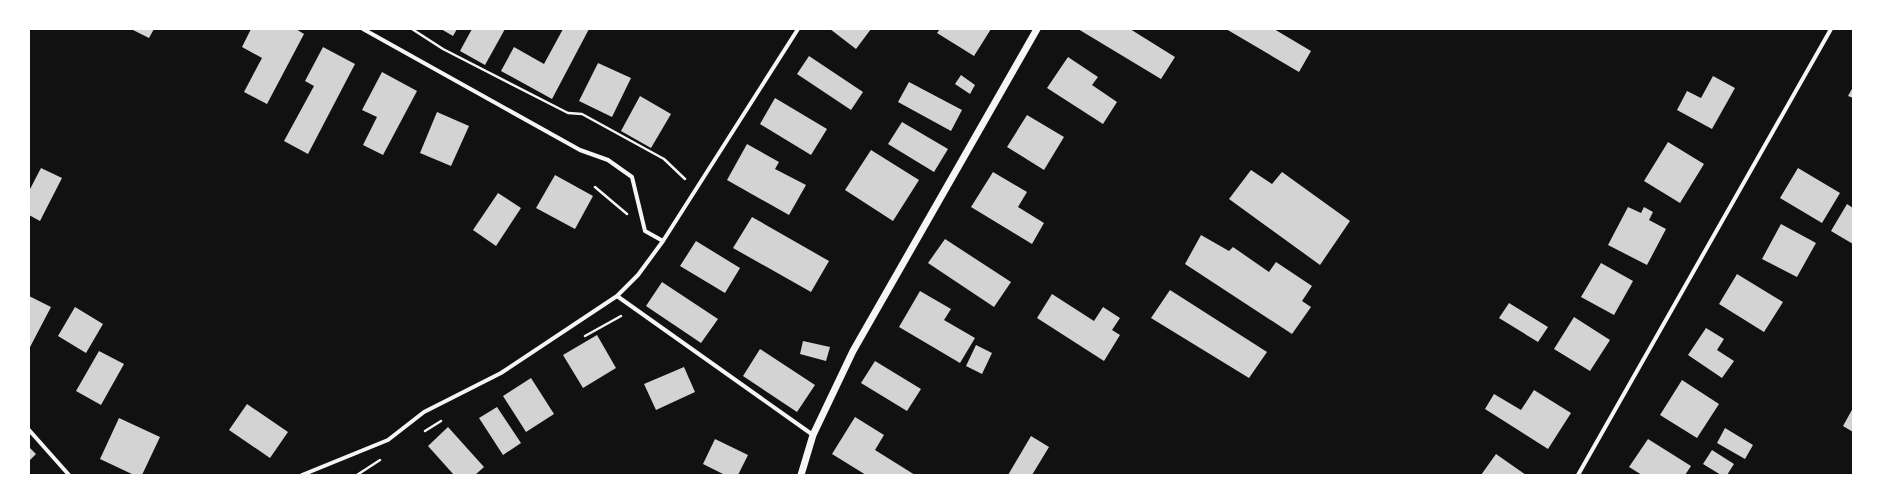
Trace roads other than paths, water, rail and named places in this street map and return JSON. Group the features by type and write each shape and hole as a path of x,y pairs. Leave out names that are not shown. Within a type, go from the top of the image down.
{"street":[{"path":"363,29 580,150 608,160 632,177 645,231 664,241"},
{"path":"302,475 388,440 424,412 501,373 617,296 638,275 664,241 798,29"},
{"path":"801,475 813,435 853,351 1037,29"},
{"path":"1578,475 1831,29"},
{"path":"617,296 813,435"},
{"path":"29,430 69,475"}]}
